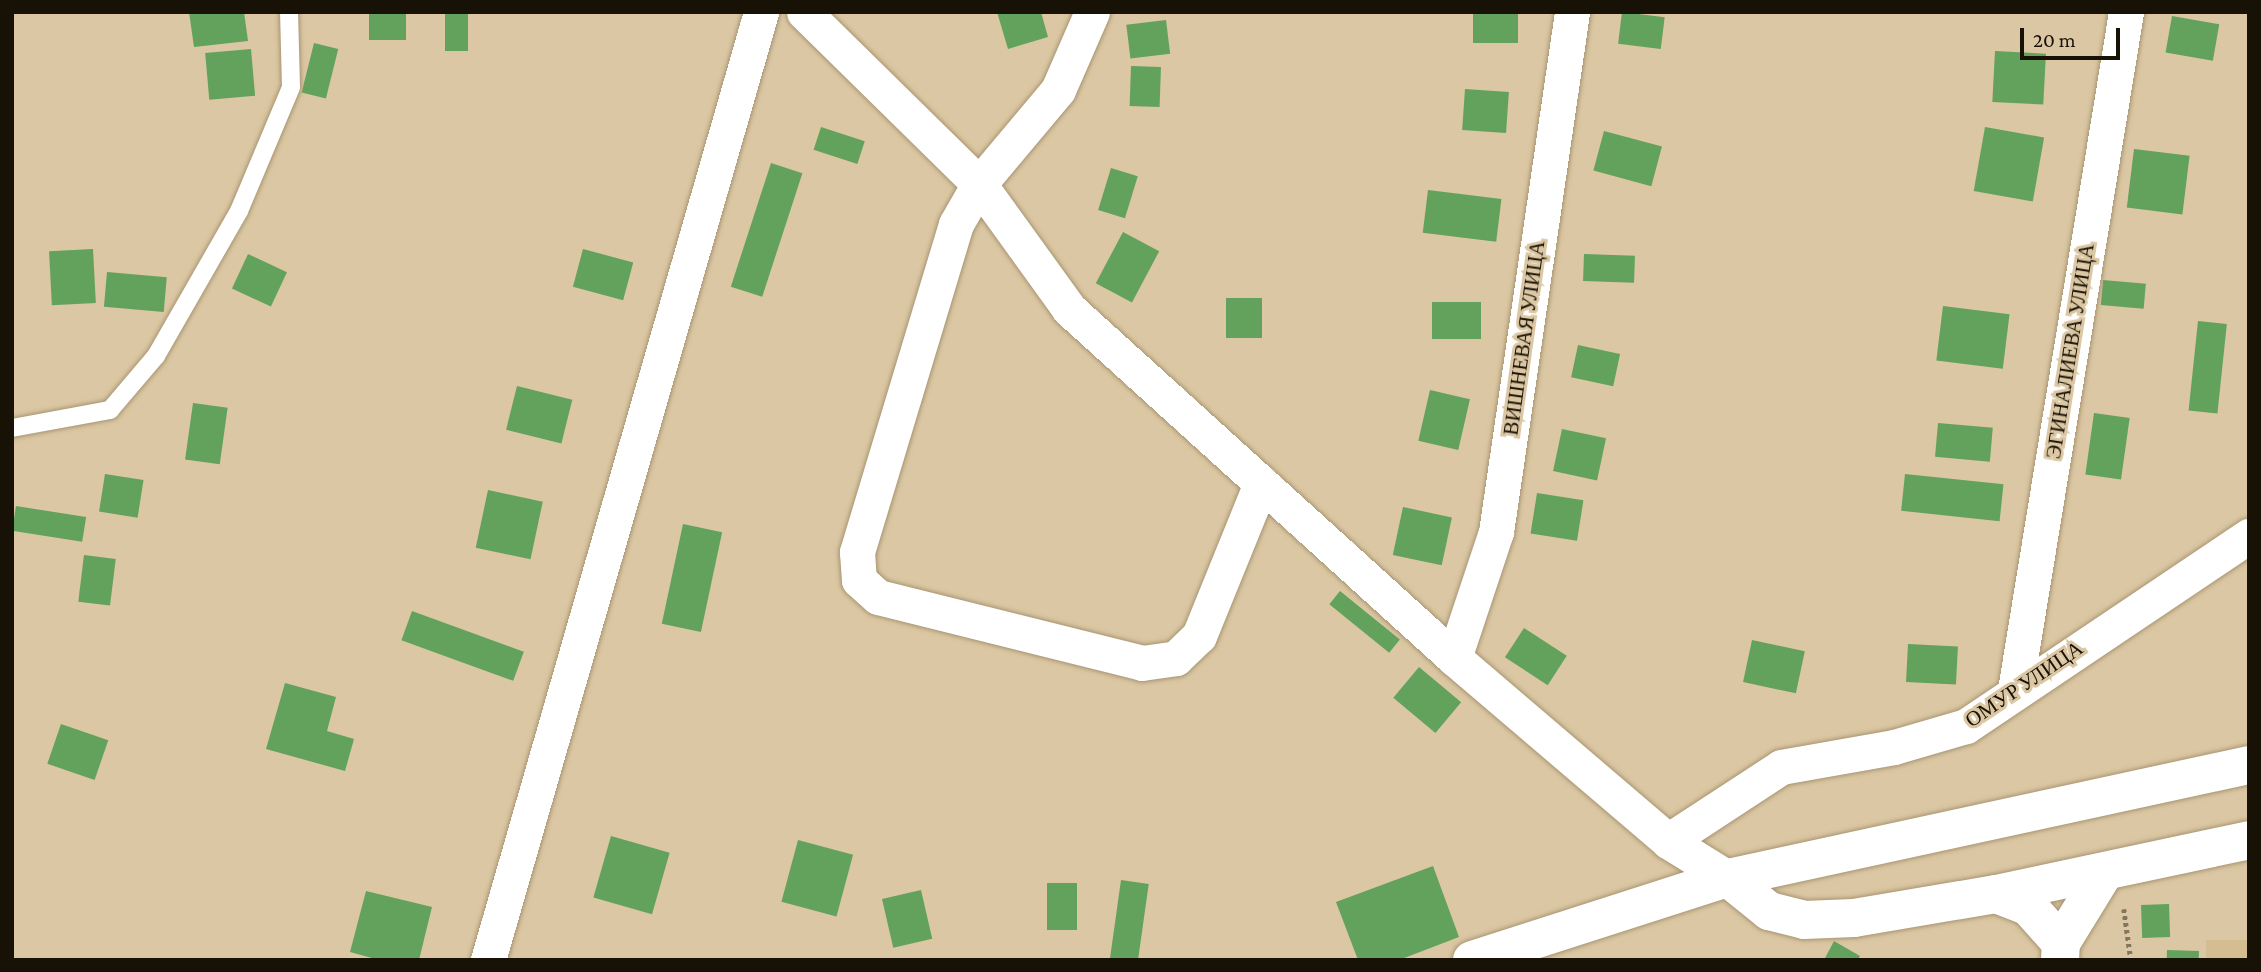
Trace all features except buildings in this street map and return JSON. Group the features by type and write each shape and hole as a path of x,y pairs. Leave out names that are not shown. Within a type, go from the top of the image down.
{"street":[{"path":"488,960 761,12"},
{"path":"804,12 979,184 1069,309 1454,658 1668,841 1728,878 1769,911 1804,920 1854,918 1996,894 2114,888 2249,840"},
{"path":"1092,12 1058,90 979,184 956,224 856,552 859,580 878,597 1142,663 1176,658 1199,636 1261,483"},
{"name":"ВИШНЕВАЯ УЛИЦА","path":"1454,658 1496,532 1572,12"},
{"name":"ЭГИНАЛИЕВА УЛИЦА","path":"2015,690 2126,12"},
{"name":"ОМУР УЛИЦА","path":"1668,841 1781,767 1894,747 1966,726 2015,690 2249,536"},
{"path":"1472,960 1728,878 2249,765"},
{"path":"1996,894 2028,906 2065,954 2114,888"}],"lane":[{"path":"12,428 110,410 156,356 239,211 291,87 289,12"}],"path":[{"path":"2114,888 2131,960"}],"shaded area":[{"path":"2206,940 2249,940 2249,960 2206,960"}]}
